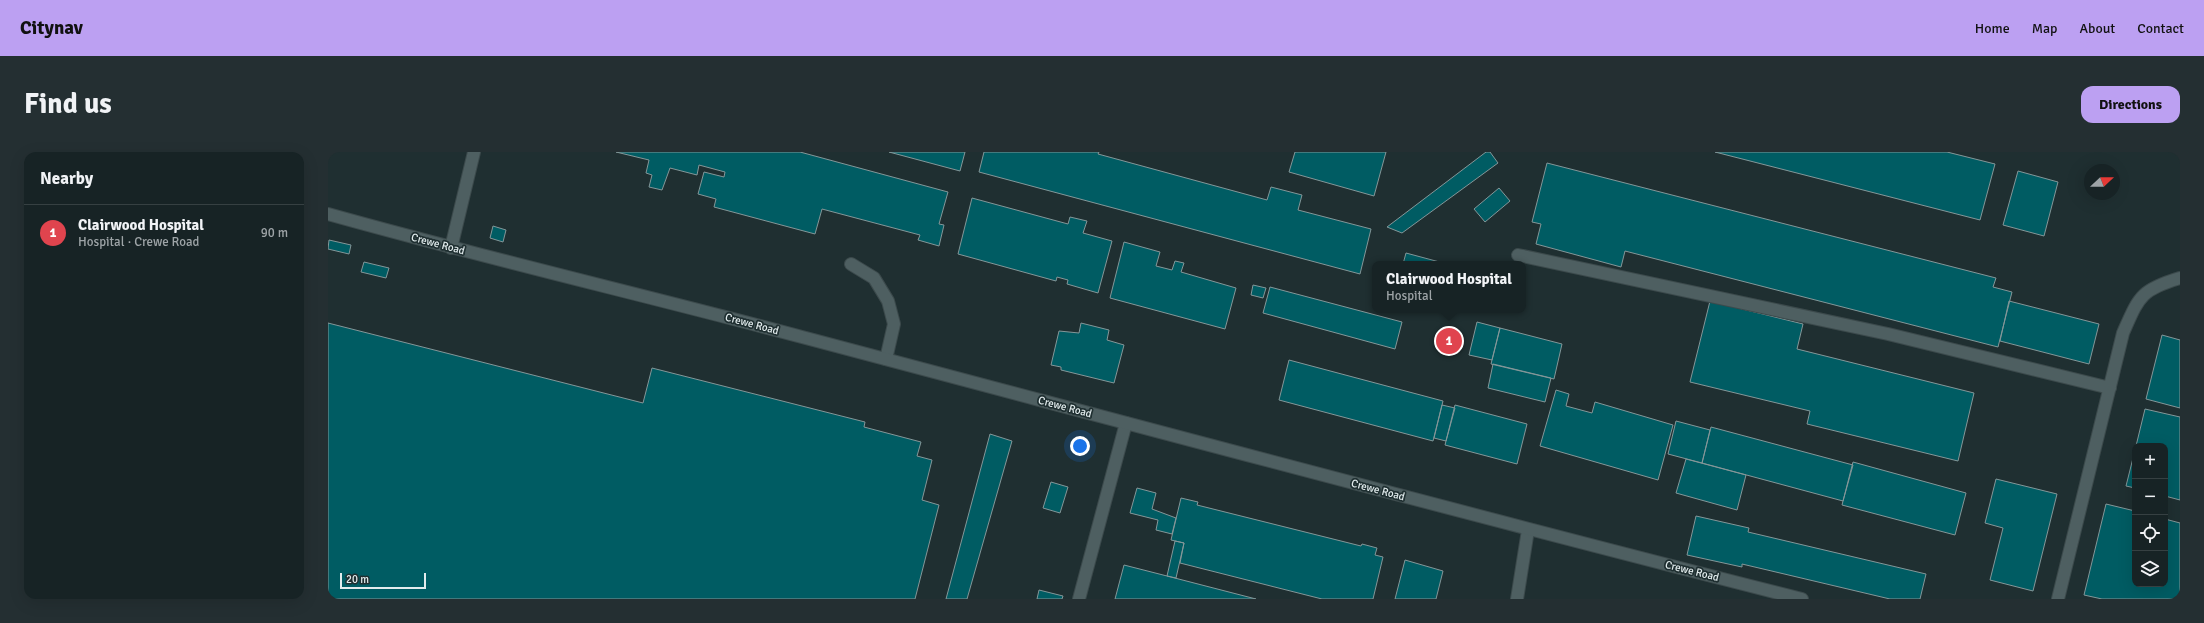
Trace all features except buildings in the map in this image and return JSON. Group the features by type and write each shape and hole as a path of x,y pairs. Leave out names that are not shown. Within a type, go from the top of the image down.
{"street":[{"path":"451,248 474,152"},
{"name":"Crewe Road","path":"328,214 451,248 685,306 1528,530 1802,599"},
{"path":"1518,255 1895,336 2110,388"},
{"path":"851,264 874,278 888,301 894,324 886,359"},
{"path":"2058,599 2123,334 2140,297 2160,284 2180,278"},
{"path":"1079,599 1126,423"},
{"path":"1517,599 1528,530"}],"place":[{"name":"Clairwood Hospital","path":"1449,341"}]}
